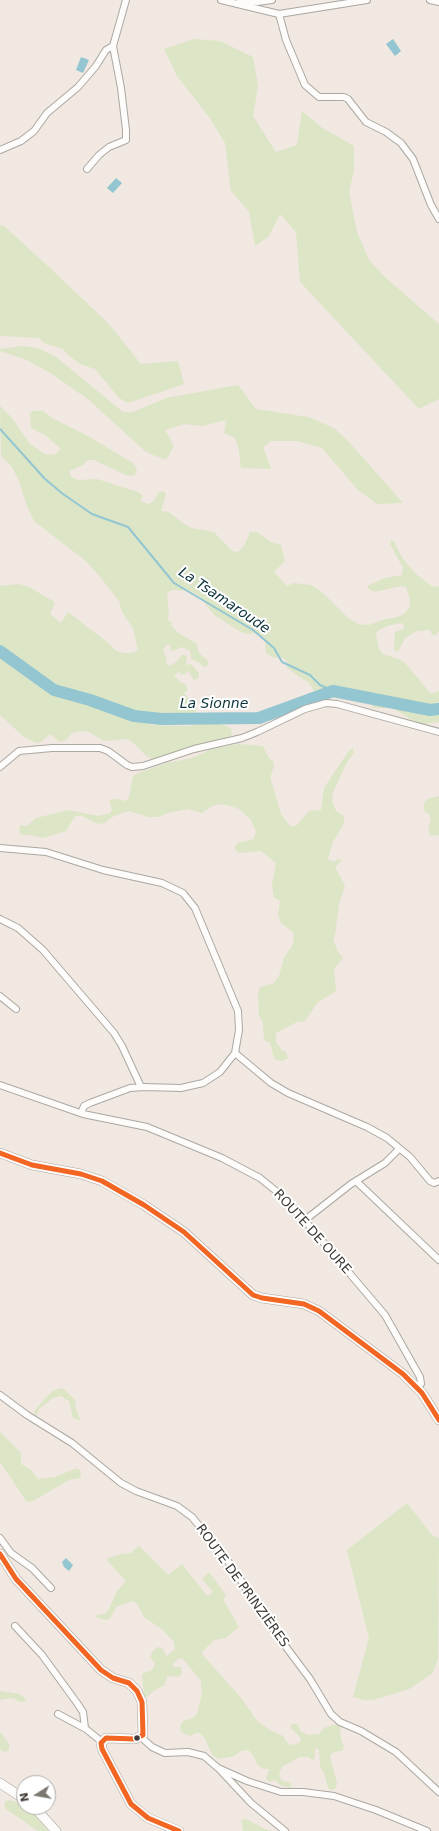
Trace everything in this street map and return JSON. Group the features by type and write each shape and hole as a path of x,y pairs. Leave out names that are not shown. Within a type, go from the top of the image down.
{"street":[{"path":"87,169 109,147 126,140 126,130 114,46 126,0"},
{"path":"221,0 279,14 367,0"},
{"path":"236,3 272,0"},
{"path":"430,0 439,2"},
{"path":"279,14 286,40 305,85 319,97 344,97 348,99 366,122 386,132 401,143 413,159 439,218"},
{"path":"0,150 21,141 34,131 47,113 78,87 96,66 106,50 114,46"},
{"path":"0,767 19,752 52,748 100,748 127,765 137,767 194,749 242,738 305,709 326,703 337,704 439,732"},
{"path":"0,848 46,852 103,870 162,883 183,893 195,908 238,1011 239,1024 235,1053 218,1074 195,1086 181,1088 141,1087 107,1096 84,1106 81,1113"},
{"path":"0,919 18,928 34,942 104,1021 122,1046 141,1087"},
{"path":"0,996 16,1009"},
{"path":"235,1053 271,1083 367,1127 387,1138 410,1157 430,1181 434,1183 439,1181"},
{"name":"ROUTE DE OURE","path":"0,1085 81,1113 146,1127 222,1158 260,1178 281,1195 305,1220 385,1315 420,1377 421,1384 417,1388"},
{"path":"305,1220 356,1181 380,1166 400,1149"},
{"path":"0,1153 32,1165 91,1177 130,1196 184,1232 250,1293 262,1298 304,1304 319,1312 394,1366 417,1388 439,1420"},
{"path":"356,1181 439,1260"},
{"name":"ROUTE DE PRINZIÈRES","path":"0,1395 27,1415 72,1443 124,1485 173,1504 188,1513 231,1566 271,1628 313,1684 331,1714 340,1722 368,1735 396,1752 439,1792"},
{"path":"0,1538 11,1553 32,1568 51,1588"},
{"path":"0,1554 16,1579 101,1670 113,1678 127,1682 134,1688 142,1702 143,1732 141,1737"},
{"path":"15,1626 42,1655 77,1703 83,1712 85,1728"},
{"path":"58,1714 85,1728 102,1742"},
{"path":"102,1742 108,1738 133,1739 141,1737"},
{"path":"141,1737 152,1747 165,1753 188,1752 204,1756 218,1768 251,1803 285,1831"},
{"path":"102,1742 102,1751 131,1804 154,1821 179,1831"},
{"path":"218,1768 247,1781 281,1792 303,1792 334,1796 376,1810 427,1831"},
{"path":"0,1783 16,1794"},
{"path":"41,1815 56,1831"}],"green space":[{"path":"194,39 220,41 253,57 258,86 253,116 276,152 297,145 302,111 321,127 354,146 354,170 349,192 357,232 369,260 387,279 439,324 439,399 419,409 300,282 296,232 280,214 269,236 255,246 249,212 231,191 225,143 209,117 177,76 164,49"},
{"path":"0,225 4,226 109,324 141,364 178,361 184,384 128,403 119,398 95,369 80,364 63,349 44,343 39,338 0,336"},
{"path":"22,346 40,349 56,357 123,412 133,412 166,398 238,385 256,409 308,417 334,428 349,442 403,503 377,504 358,490 322,448 297,441 271,441 263,447 271,469 241,468 239,450 235,438 224,433 226,420 202,426 184,424 165,430 174,446 166,460 146,452 89,400 52,374 27,360 0,351 0,349"},
{"path":"0,406 12,418 30,444 45,454 54,455 61,449 45,435 31,428 30,414 33,411 43,411 54,419 88,436 133,463 137,470 134,476 126,475 94,460 88,460 83,465 69,471 71,477 79,480 97,479 138,492 143,496 140,501 148,504 153,502 159,492 164,491 166,495 161,511 169,512 184,524 192,528 214,532 232,551 238,552 244,546 250,532 257,532 271,542 281,545 285,561 274,572 287,586 294,583 311,585 324,594 348,618 358,624 369,625 382,620 397,617 404,614 409,608 410,600 406,587 401,586 374,592 367,586 385,578 402,575 403,568 390,544 391,540 394,542 403,559 416,574 433,587 439,586 439,631 436,635 432,635 430,630 417,631 405,638 398,652 394,650 395,632 404,629 403,623 390,625 376,633 379,649 383,654 401,660 406,664 431,694 439,691 439,722 423,724 410,719 393,708 373,708 370,700 352,690 344,688 316,693 308,682 287,668 287,661 283,658 272,657 266,653 265,640 261,636 256,633 247,634 241,632 214,615 200,597 191,591 172,590 167,594 169,616 167,620 172,622 171,625 178,633 196,643 199,653 209,662 207,666 203,667 200,663 191,659 190,651 182,647 173,651 170,650 170,646 168,644 163,650 167,660 166,663 169,666 176,662 182,655 187,656 186,665 191,664 199,673 198,679 194,680 188,671 182,675 179,672 174,675 180,682 185,684 188,690 184,693 189,699 195,702 197,708 195,714 188,716 153,717 140,714 137,715 136,721 154,725 188,726 215,722 231,728 232,736 228,739 201,743 172,754 152,759 145,755 128,739 104,741 89,732 80,731 72,733 66,740 60,742 50,734 41,742 36,743 24,737 0,715 0,586 18,584 29,587 55,602 50,614 61,623 68,612 115,650 123,653 132,653 138,650 133,628 122,612 119,601 101,578 87,562 34,521 27,506 19,481 12,467 1,456"},
{"path":"238,744 263,746 269,758 273,761 274,767 271,780 281,814 290,826 296,826 309,811 321,810 324,788 348,752 353,748 354,753 346,764 333,793 332,801 336,811 344,816 344,823 333,842 328,859 333,862 338,859 342,860 335,867 345,886 339,904 335,935 333,939 338,952 343,958 334,969 336,991 317,1003 305,1021 297,1022 276,1033 276,1042 282,1050 286,1052 288,1058 282,1061 274,1059 270,1043 264,1040 263,1023 259,1015 258,994 260,987 274,983 279,976 284,958 293,944 294,933 281,923 278,914 280,901 274,898 272,885 276,863 261,851 239,853 234,848 237,843 254,839 256,832 251,820 239,809 221,804 212,806 202,813 188,809 168,813 158,817 148,817 129,811 114,816 105,823 98,824 82,816 75,816 66,831 43,838 21,835 19,830 20,825 27,826 36,818 69,810 98,816 110,813 112,809 109,800 117,799 125,801 129,798 133,776 138,773 167,763 192,758 212,749"},
{"path":"439,796 439,835 431,836 428,829 431,820 429,814 424,811 424,804 427,799"},
{"path":"61,1388 75,1400 76,1410 81,1421 73,1418 69,1401 61,1396 53,1398 39,1409 37,1415 35,1416 34,1412 48,1395"},
{"path":"0,1432 21,1453 21,1464 30,1469 38,1479 55,1477 77,1468 80,1470 80,1478 69,1480 33,1501 27,1502 0,1462"},
{"path":"407,1503 432,1535 439,1538 438,1659 432,1674 409,1689 373,1700 364,1700 353,1697 369,1638 347,1550"},
{"path":"139,1546 168,1575 182,1564 207,1596 213,1592 202,1579 209,1572 226,1595 223,1599 239,1627 226,1638 214,1640 201,1653 241,1698 258,1722 283,1736 289,1745 296,1744 301,1741 300,1737 291,1728 291,1724 297,1724 301,1731 308,1735 319,1734 324,1728 336,1724 341,1726 340,1734 344,1745 343,1750 332,1753 330,1757 337,1783 336,1788 331,1790 328,1788 324,1773 320,1767 319,1750 315,1748 315,1758 312,1760 308,1757 300,1757 283,1766 279,1773 281,1780 291,1783 291,1788 280,1785 276,1780 270,1782 266,1779 269,1769 263,1769 258,1765 248,1750 241,1751 234,1756 219,1759 213,1756 204,1737 198,1732 190,1736 181,1732 180,1726 183,1721 193,1718 197,1714 202,1693 201,1681 182,1658 178,1659 173,1664 174,1667 181,1667 182,1673 179,1677 167,1676 165,1685 155,1690 147,1697 144,1696 142,1674 152,1670 155,1664 150,1657 153,1651 157,1647 162,1648 167,1656 175,1649 174,1642 162,1629 145,1618 137,1604 132,1601 116,1607 110,1619 105,1620 96,1617 97,1615 105,1614 109,1609 117,1591 126,1581 106,1559 121,1554 131,1553"},
{"path":"0,1691 20,1694 27,1700 22,1702 11,1698 0,1700"},
{"path":"0,1732 9,1744 9,1749 6,1752 2,1751 0,1748"},
{"path":"8,1800 16,1802 16,1815 35,1815 49,1831 38,1831 6,1809 4,1806 5,1802"},
{"path":"246,1819 272,1831 243,1831 241,1820"}],"water":[{"path":"393,39 401,51 395,56 386,44"},
{"path":"81,57 89,60 83,73 76,70"},
{"path":"116,178 122,183 113,193 107,188"},
{"path":"66,1558 73,1565 69,1571 64,1567 62,1562"}],"waterway":[{"name":"La Tsamaroude","path":"0,429 45,479 63,494 92,514 128,527 174,583 253,630 274,648 282,662 310,675 320,685 333,691"},
{"name":"La Sionne","path":"0,651 54,690 90,700 134,716 162,719 259,718 333,691 430,710 439,709"}],"transit line":[{"path":"0,1153 32,1165 81,1174 102,1181 144,1205 184,1232 253,1295 262,1298 304,1304 319,1311 403,1374 422,1393 439,1420"},
{"path":"0,1554 16,1579 101,1670 113,1678 129,1683 137,1691 142,1702 143,1735 135,1739 106,1738 101,1743 102,1749 131,1804 148,1818 179,1831"}]}
